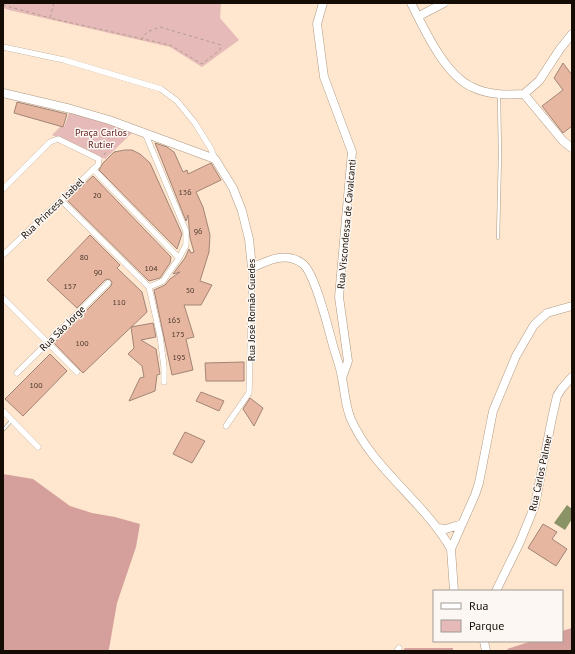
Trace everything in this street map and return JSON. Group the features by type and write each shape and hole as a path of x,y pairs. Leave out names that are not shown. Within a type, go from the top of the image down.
{"street":[{"name":"Rua Viscondessa de Cavalcanti","path":"323,3 317,24 324,78 352,152 339,297 348,361 342,378"},
{"path":"411,3 442,58 452,72 472,87 488,93 524,94 539,81 560,49 572,34"},
{"path":"418,16 444,3"},
{"name":"Rua José Romão Guedes","path":"3,46 64,60 161,89 177,102 195,123 211,149 215,159 233,188 242,211 249,239 252,268 249,393 226,426"},
{"path":"3,93 71,109 109,120 215,159"},
{"path":"524,94 562,142 572,148"},
{"path":"145,133 186,232 186,245 179,258 163,281 149,287"},
{"path":"3,189 50,142 58,139 99,159"},
{"name":"Rua Princesa Isabel","path":"3,255 98,165 99,159"},
{"path":"93,169 179,258"},
{"path":"61,200 149,287 160,336 164,367 164,382"},
{"path":"252,268 267,260 279,257 290,258 304,264 317,292 342,378 344,396 350,416 360,436 374,456 438,528 451,549 454,590"},
{"name":"Rua São Jorge","path":"17,373 108,283"},
{"path":"3,298 77,372"},
{"path":"451,549 475,496 479,483 493,411 516,356 534,325 547,313 572,306"},
{"name":"Rua Carlos Palmer","path":"496,590 520,542 535,505 557,396 572,377"},
{"path":"3,410 38,447"},
{"path":"438,528 446,529 462,524"}],"lane":[{"path":"498,238 500,155 499,94"},
{"path":"3,430 12,420"}],"path":[{"path":"50,18 54,3"},
{"path":"3,6 141,40 170,45 202,64 220,50 221,45 160,27 147,32 141,40"},
{"path":"99,159 109,148 109,120"}],"green space":[{"path":"3,3 221,3 220,18 239,40 202,67 170,47 9,10 3,8"},
{"name":"Praça Carlos Rutier","path":"70,111 135,130 105,159 52,135 60,127 64,127"}],"shaded area":[{"path":"3,474 33,479 70,506 92,513 115,517 140,524 136,547 117,603 108,651 3,651"},
{"path":"567,505 572,509 572,519 565,530 554,523"},
{"path":"572,628 572,651 509,651 507,649 529,642 563,642 563,631"},
{"path":"405,648 453,648 453,651 402,651"}],"building":[{"path":"563,63 572,75 572,126 563,133 542,106 563,90 554,78"},
{"path":"17,102 67,114 63,127 14,113"},
{"path":"155,143 167,147 174,152 183,172 187,170 188,174 211,163 221,180 196,192 203,207 210,235 209,252 200,281 212,285 201,305 184,305 194,337 186,339 193,370 172,375 154,290 165,285 170,279 180,272 173,274 185,258 189,249 191,253 194,252 190,238 188,215 186,221"},
{"path":"132,150 140,154 150,163 182,234 177,249 99,170 103,163 114,152"},
{"path":"93,176 171,257 170,263 160,278 149,281 67,200"},
{"path":"90,235 120,265 117,268 142,292 147,312 83,373 54,343 111,286 112,282 109,279 105,280 77,308 47,280"},
{"path":"153,323 156,337 141,340 156,349 160,374 157,375 155,391 129,401 140,378 144,377 142,366 128,354 134,348 131,327"},
{"path":"50,354 67,371 23,416 5,399"},
{"path":"244,362 244,381 206,381 205,363"},
{"path":"201,392 224,401 219,411 196,401"},
{"path":"250,398 263,408 254,426 243,409"},
{"path":"185,432 205,441 192,463 173,454"},
{"path":"543,524 557,532 552,539 567,549 556,566 528,548"}]}
